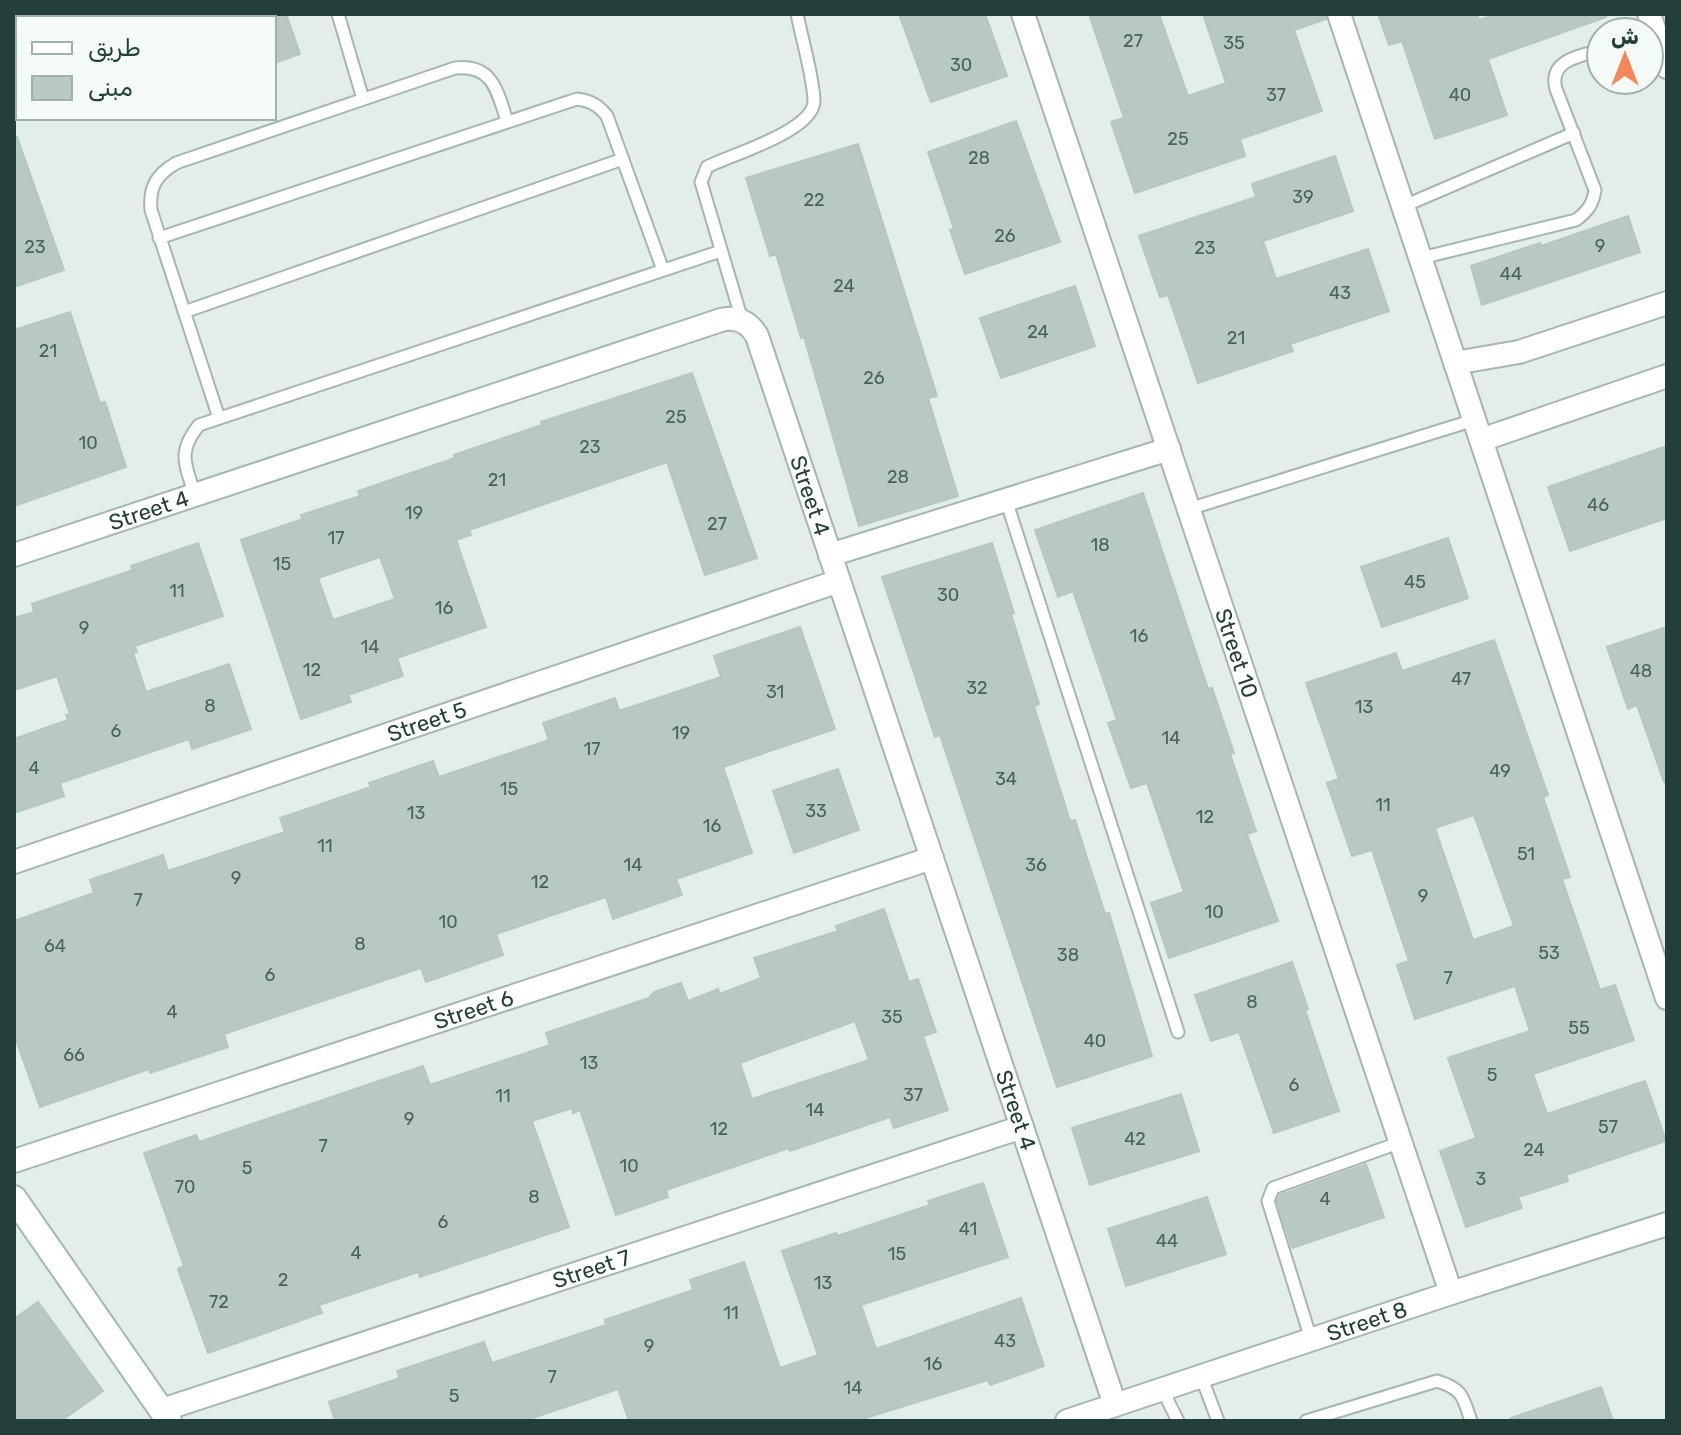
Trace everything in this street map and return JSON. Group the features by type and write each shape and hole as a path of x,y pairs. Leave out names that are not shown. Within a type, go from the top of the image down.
{"street":[{"name":"Street 10","path":"1023,14 1451,1293"},
{"path":"1339,14 1667,998"},
{"path":"1455,363 1519,352 1667,303"},
{"name":"Street 4","path":"14,555 721,320 742,320 757,336 1115,1405"},
{"path":"1477,430 1667,376"},
{"path":"830,555 1169,449"},
{"name":"Street 5","path":"14,862 839,581"},
{"name":"Street 6","path":"14,1161 932,858"},
{"name":"Street 7","path":"166,1416 1022,1127"},
{"path":"14,1198 166,1416"},
{"name":"Street 8","path":"1067,1421 1667,1224"}],"lane":[{"path":"338,14 363,99"},
{"path":"742,320 701,182 707,167 790,130 807,118 815,103 797,14"},
{"path":"1421,258 1576,220 1586,212 1593,202 1595,190 1556,89 1554,76 1561,65 1585,55"},
{"path":"219,418 151,210 150,195 154,182 163,171 176,163 455,68 479,70 489,77 496,87 507,121"},
{"path":"159,238 577,99 589,101 607,116 663,270"},
{"path":"1404,206 1574,133"},
{"path":"184,312 623,159"},
{"path":"195,495 183,459 187,439 199,425 721,251"},
{"path":"1189,509 1477,430"},
{"path":"1006,500 1178,1032"},
{"path":"1311,1339 1268,1201 1273,1188 1401,1142"},
{"path":"1201,1376 1218,1421"},
{"path":"1306,1421 1437,1381 1452,1386 1462,1394 1471,1421"},
{"path":"1162,1389 1178,1421"}],"building":[{"path":"286,14 300,54 276,62 276,16"},
{"path":"899,14 985,14 1007,76 931,102"},
{"path":"1089,14 1159,14 1188,96 1226,83 1203,14 1325,14 1326,19 1294,30 1322,111 1240,139 1245,156 1135,193 1111,122 1124,118"},
{"path":"1378,14 1477,14 1479,20 1498,14 1606,14 1585,16 1585,24 1488,59 1507,115 1435,139 1402,41 1389,45"},
{"path":"1016,121 1060,242 965,274 950,230 954,229 928,152"},
{"path":"17,137 64,270 14,287 14,138"},
{"path":"858,144 937,396 928,398 958,496 859,526 804,337 801,338 776,254 770,256 746,178"},
{"path":"1335,156 1353,211 1263,241 1276,279 1368,249 1389,311 1290,344 1293,351 1198,383 1168,295 1160,297 1139,236 1256,197 1252,184"},
{"path":"1628,216 1640,252 1482,305 1471,266"},
{"path":"1075,286 1095,346 1001,378 980,318"},
{"path":"70,312 100,403 105,402 126,467 14,506 14,330"},
{"path":"692,373 757,558 705,575 667,462 469,530 471,535 456,540 486,627 397,658 403,676 348,695 351,702 301,719 241,540 303,519 301,515 360,496 358,491 542,425 541,422","holes":["380,557 395,599 333,620 318,578"]},
{"path":"1667,446 1667,518 1570,551 1548,487"},
{"path":"1143,493 1208,689 1212,688 1234,753 1230,754 1256,831 1247,834 1278,921 1169,958 1151,903 1184,892 1147,783 1131,788 1108,723 1117,720 1073,591 1058,597 1035,530"},
{"path":"1448,538 1468,598 1382,627 1361,567"},
{"path":"198,543 223,616 135,646 137,652 133,653 146,692 229,664 251,729 192,749 189,739 60,783 64,796 14,813 14,739 68,720 66,715 70,714 57,676 14,690 14,618 34,612 32,604 133,570 131,566"},
{"path":"992,543 1039,704 1034,706 1070,821 1075,820 1105,914 1109,913 1152,1056 1057,1087 940,735 935,737 882,577"},
{"path":"800,627 835,729 723,767 752,853 676,879 682,895 613,919 606,897 496,934 503,955 426,982 421,968 224,1034 228,1047 150,1073 149,1069 40,1107 14,1034 14,921 94,893 90,880 163,855 168,871 285,832 280,818 371,787 369,783 433,761 439,777 549,740 543,723 615,698 619,711 721,677 714,656"},
{"path":"1667,627 1667,782 1664,782 1637,705 1628,709 1607,647"},
{"path":"1494,640 1548,795 1543,797 1570,877 1562,879 1600,990 1615,985 1634,1040 1533,1074 1547,1114 1645,1081 1666,1141 1566,1175 1568,1181 1518,1197 1522,1208 1466,1227 1440,1151 1476,1138 1448,1058 1530,1031 1515,986 1415,1019 1397,965 1409,961 1372,850 1352,856 1327,783 1339,779 1306,683 1396,653 1402,671","holes":["1474,815 1514,926 1473,940 1435,828"]},
{"path":"838,769 859,830 794,853 773,791"},
{"path":"884,909 909,982 918,979 936,1032 923,1036 948,1110 894,1128 890,1117 790,1151 789,1148 666,1190 668,1197 616,1215 580,1110 573,1113 572,1108 532,1121 569,1227 420,1277 418,1272 319,1305 322,1313 208,1353 178,1269 184,1266 144,1153 196,1135 199,1142 423,1066 430,1085 550,1045 546,1033 649,998 654,992 681,983 688,1001 718,989 720,994 761,978 754,958 838,931 836,926","holes":["855,1021 869,1060 752,1099 740,1063"]},
{"path":"1292,962 1339,1111 1274,1133 1239,1032 1211,1041 1195,995"},
{"path":"1181,1094 1199,1151 1090,1185 1072,1128"},
{"path":"1366,1164 1384,1217 1292,1248 1277,1201 1280,1195"},
{"path":"983,1183 1008,1257 861,1305 876,1349 1021,1298 1044,1366 990,1385 988,1380 856,1421 629,1421 618,1389 524,1421 335,1421 329,1402 400,1378 397,1371 484,1342 492,1363 606,1325 605,1320 693,1290 690,1280 744,1262 780,1368 818,1355 782,1251 930,1205 928,1201"},
{"path":"1207,1197 1226,1254 1126,1286 1108,1229"},
{"path":"38,1302 103,1391 61,1421 14,1421 14,1319"},
{"path":"1601,1387 1613,1421 1512,1421 1511,1418"}]}
